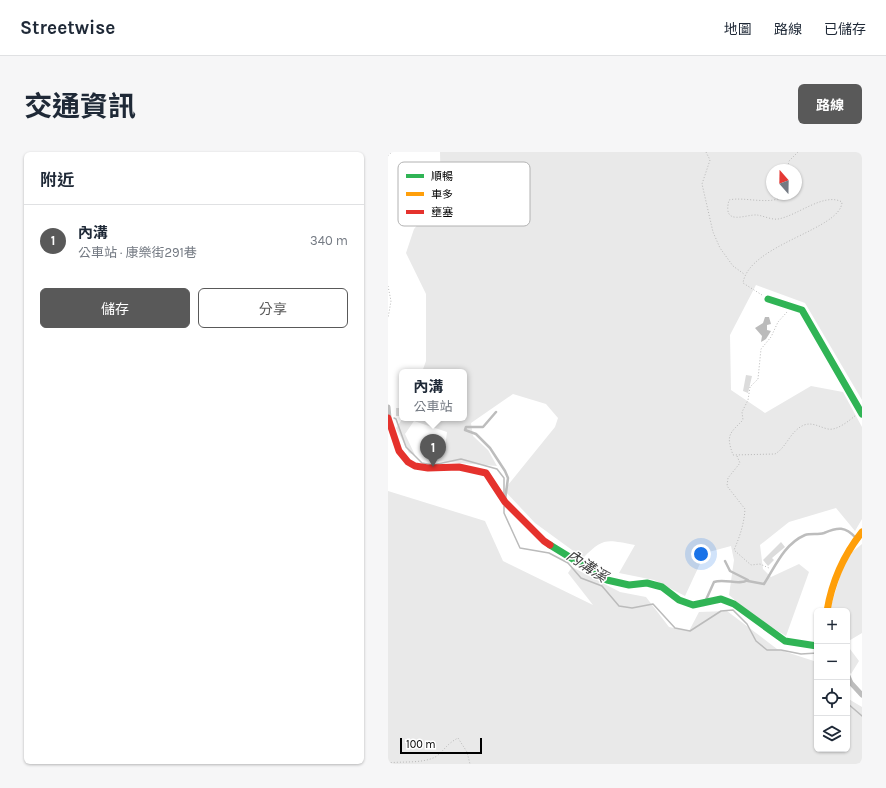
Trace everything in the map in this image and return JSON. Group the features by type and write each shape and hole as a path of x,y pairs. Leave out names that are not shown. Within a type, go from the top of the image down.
{"street":[{"path":"768,299 802,310 861,413"},
{"path":"388,407 388,418 396,443 402,455 414,466 425,470 460,467 486,473 505,502 544,541 607,580 629,584 647,583 662,587 679,600 693,605 704,604 721,599 734,604 785,641 814,646"},
{"path":"828,608 837,570 847,550 862,532"},
{"path":"850,680 862,694"}],"lane":[{"path":"496,412 484,427 466,427 466,430 476,434 490,448 505,470 508,478 505,502"},
{"path":"704,604 714,582 748,581 764,584 776,561 790,546 805,535 821,534 840,528 849,530 857,538"},
{"path":"724,561 730,571 748,579 748,581"}],"path":[{"path":"388,156 392,152"},
{"path":"706,152 710,160 702,184 712,232 720,248 733,266 744,274"},
{"path":"788,164 789,161 798,152"},
{"path":"768,299 743,283 744,274 768,254 806,232 819,227 838,214 842,207 842,202 837,199 826,201 778,220 751,215 738,219 733,217 729,212 729,200 741,198 775,200"},
{"path":"388,286 391,301 388,318"},
{"path":"793,306 778,322 771,337 761,350 758,379 750,387 742,412 743,420 729,434 728,441 733,455 775,454 780,451 792,434 805,425 813,424 829,429 835,428 861,413"},
{"path":"737,455 740,463 728,478 727,486 745,508 744,524 740,529 740,536 734,550 754,566 759,564 769,568 776,561"},
{"path":"388,763 401,761 420,763 436,757 447,744 458,738 467,752 470,764"}],"shaded area":[{"path":"440,152 862,152 862,400 805,303 756,285 730,335 731,390 765,413 811,386 843,392 862,427 862,519 855,531 836,508 789,522 760,545 763,569 771,577 799,564 809,572 786,636 752,615 729,595 734,560 731,546 705,553 685,596 654,580 619,573 635,545 611,541 601,543 583,558 535,523 504,490 555,427 558,418 546,404 513,394 471,423 473,436 488,450 497,466 434,461 445,447 447,432 414,421 467,421 467,369 423,369 426,361 426,294 406,253 414,229 417,226 530,226 530,162 440,162"},
{"path":"765,317 769,317 771,324 767,325 767,330 771,331 766,339 761,342 762,336 755,328 763,323"},
{"path":"401,421 414,421 405,434 415,455 409,453 396,428"},
{"path":"388,491 485,521 503,561 593,605 568,573 572,567 620,592 646,597 669,627 689,631 699,612 727,611 777,649 814,661 814,752 850,752 850,700 862,707 862,764 388,764"},
{"path":"862,544 862,633 850,640 850,608 830,608 846,557"},
{"path":"850,649 859,661 851,674 850,672"}],"building":[{"path":"746,375 752,376 748,393 743,391"},
{"path":"396,408 399,408 399,416 396,416"},
{"path":"781,542 785,547 772,558 774,560 768,566 763,560"}],"waterway":[{"name":"內溝溪","path":"394,418 396,419 406,447 422,463 433,465 461,459 497,469 504,478 504,495"},
{"name":"內溝溪","path":"504,506 504,513 520,548 549,553 568,563 581,578 602,586 619,606 632,608 653,604 675,628 690,631 721,611 733,610 747,624 756,641 767,650 781,650 801,654 814,653"},
{"name":"內溝溪","path":"850,706 862,716"}],"traffic: fast":[{"path":"768,299 802,310 862,414"},
{"path":"550,545 607,580 629,585 647,583 662,587 679,600 693,605 721,599 734,604 785,641 814,646"}],"traffic: slow":[{"path":"828,608 839,569 849,550 862,532"}],"traffic: jam":[{"path":"388,418 399,451 408,462 415,466 428,468 459,467 486,473 505,502 544,541 550,545"}],"place":[{"name":"內溝","path":"433,467"}]}
